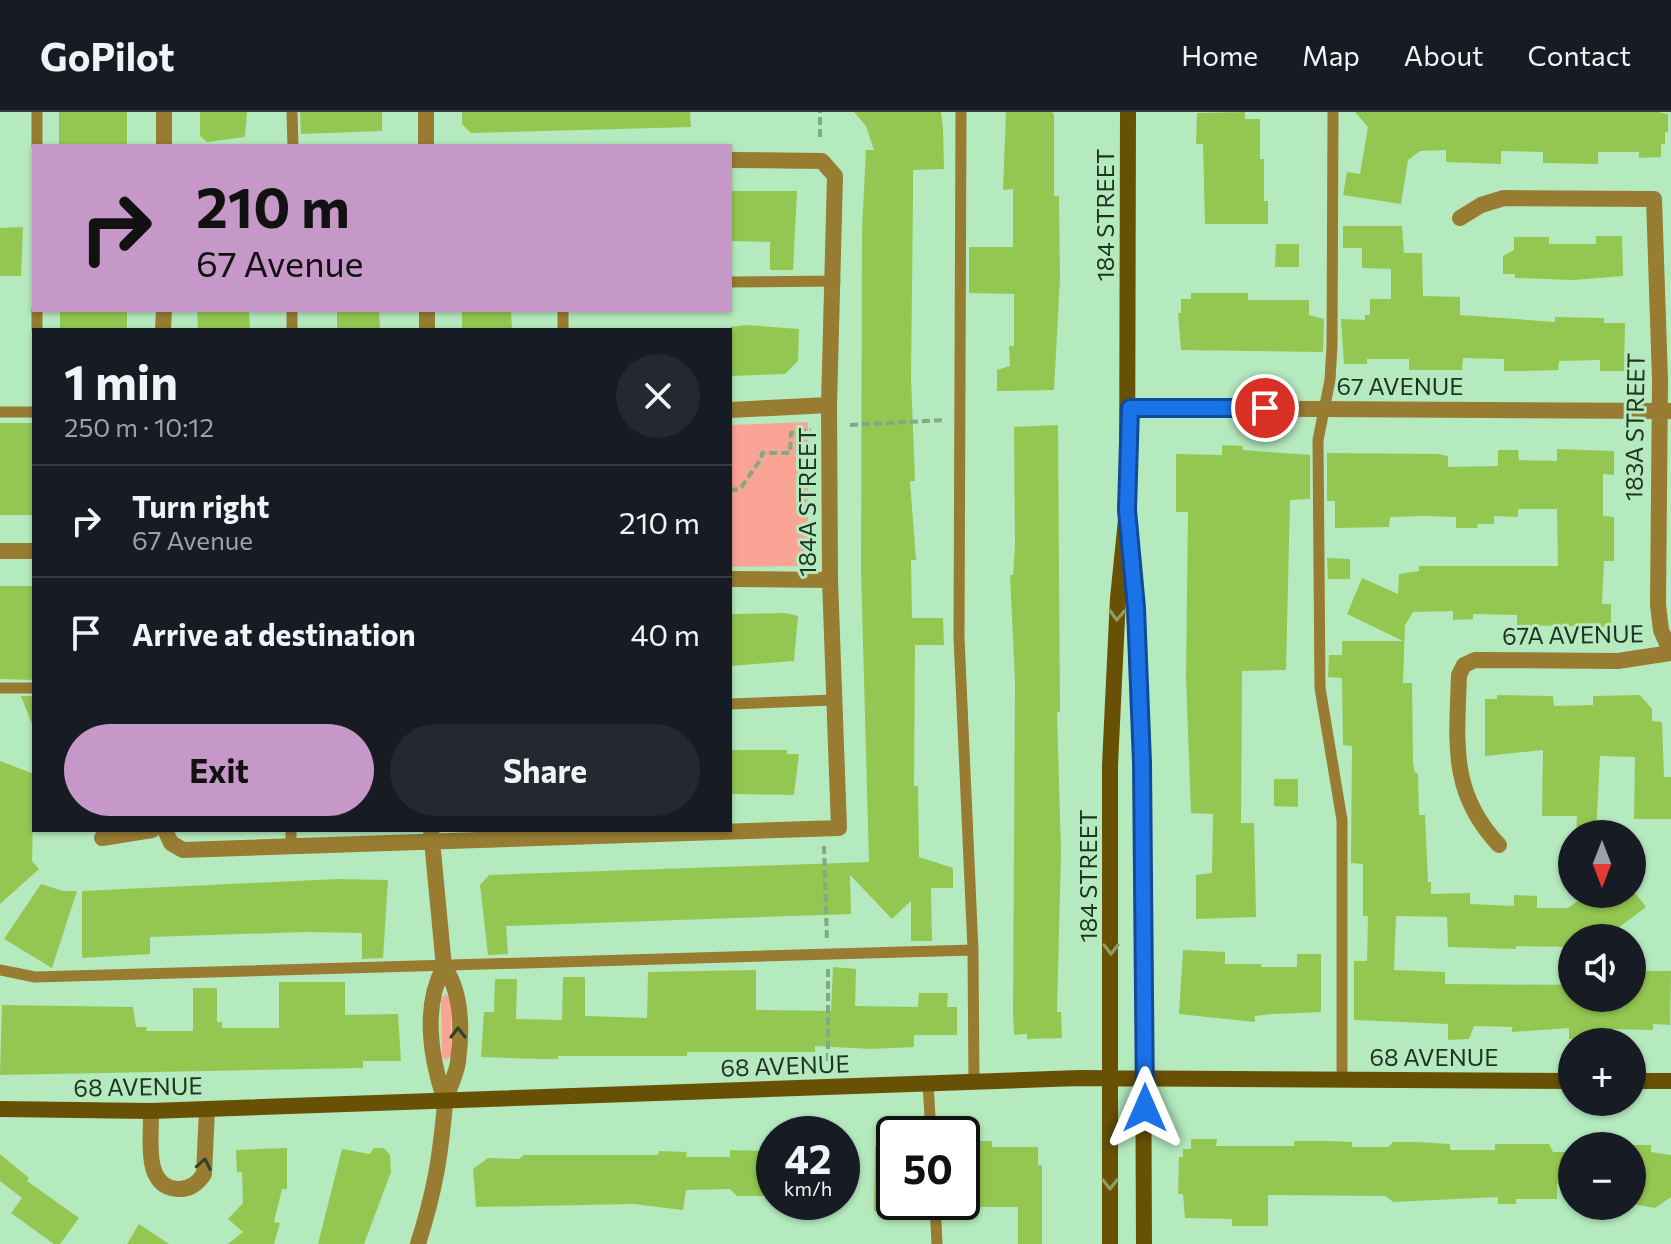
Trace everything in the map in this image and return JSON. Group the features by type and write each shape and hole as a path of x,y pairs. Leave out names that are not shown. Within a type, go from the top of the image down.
{"main road":[{"name":"184 STREET","path":"1110,1244 1110,765 1118,598 1127,510 1130,408 1128,112"},
{"name":"184 STREET","path":"1127,510 1136,608 1141,748 1144,1244"},
{"name":"68 AVENUE","path":"0,1109 151,1111 1109,1078 1558,1081"},
{"path":"1646,1081 1671,1081"}],"street":[{"path":"164,112 164,144"},
{"path":"426,112 426,144"},
{"name":"184A STREET","path":"732,160 822,161 835,176 835,281 829,405 830,580 839,828 732,830"},
{"name":"183A STREET","path":"1460,218 1481,205 1504,198 1654,199 1665,410 1658,605 1661,630 1671,653"},
{"path":"732,410 829,405"},
{"name":"67 AVENUE","path":"1130,408 1665,410"},
{"path":"0,551 32,551"},
{"path":"732,579 830,580"},
{"name":"67A AVENUE","path":"1499,845 1467,802 1457,752 1459,675 1464,665 1475,660 1618,661 1671,653"},
{"path":"102,838 140,832"},
{"path":"166,832 171,843 183,850 291,839 566,833"},
{"name":"184A STREET","path":"566,833 621,832"},
{"path":"418,1244 436,1188 445,1137 445,1101 433,1065 432,997 444,967 431,836"},
{"path":"444,967 456,984 458,996 458,1064 445,1101"},
{"path":"151,1111 154,1173 166,1186 184,1189 199,1181 204,1174 207,1109"}],"lane":[{"path":"37,112 37,144"},
{"path":"292,112 293,144"},
{"path":"961,112 959,638 973,950 974,1082"},
{"path":"1333,112 1332,346 1326,409 1318,440 1320,688 1342,820 1342,1079"},
{"path":"732,282 835,281"},
{"path":"0,412 32,412"},
{"path":"0,688 32,688"},
{"path":"732,704 834,700"},
{"path":"0,970 35,977 973,950"},
{"path":"928,1083 930,1116"},
{"path":"936,1220 937,1244"}],"path":[{"path":"820,112 820,137"},
{"path":"850,425 947,420"},
{"path":"732,490 740,489 762,453 790,453 791,433 811,430 816,425"},
{"path":"824,846 827,947"},
{"path":"828,966 828,1061"}],"shaded area":[{"path":"808,422 808,566 732,567 732,425"},
{"path":"445,994 451,997 451,1056 446,1060 442,1056 441,999"}],"building":[{"path":"59,112 127,112 127,144 59,144"},
{"path":"200,112 247,112 245,137 207,142 200,136"},
{"path":"300,112 382,112 382,131 301,134"},
{"path":"462,112 690,112 691,127 471,133 462,124"},
{"path":"854,112 941,112 943,128 944,169 913,170 911,378 915,481 910,481 916,560 911,560 912,618 943,618 944,645 915,645 914,786 918,786 919,857 953,868 953,888 931,888 932,941 911,941 911,901 892,919 850,875 851,914 506,926 508,954 488,955 480,885 489,875 869,862 861,570 862,230 866,150 874,150 866,126"},
{"path":"1006,112 1052,112 1054,115 1054,196 1059,196 1060,278 1054,390 997,391 997,370 1010,366 1009,346 1014,346 1014,294 969,293 969,247 1013,247 1013,189 1003,190"},
{"path":"1245,112 1245,119 1260,119 1260,159 1264,159 1264,201 1268,201 1268,224 1205,224 1203,144 1196,144 1197,113"},
{"path":"1355,112 1658,112 1668,114 1668,132 1665,132 1665,144 1661,144 1661,157 1639,158 1639,152 1598,152 1598,164 1543,163 1543,152 1501,151 1501,164 1446,162 1446,150 1420,151 1408,160 1401,204 1343,195 1347,172 1360,174 1368,127"},
{"path":"732,191 797,191 793,270 770,270 770,242 732,241"},
{"path":"1343,226 1402,226 1404,253 1422,253 1423,296 1460,297 1460,315 1555,322 1555,317 1604,318 1604,323 1625,323 1624,371 1600,371 1600,360 1559,361 1558,370 1524,371 1504,371 1504,359 1463,358 1462,370 1409,370 1409,359 1367,359 1367,364 1344,364 1341,319 1365,320 1365,315 1370,315 1370,299 1391,299 1391,269 1362,268 1362,248 1343,248"},
{"path":"23,227 21,276 0,276 0,228"},
{"path":"1596,236 1622,236 1623,276 1574,280 1515,278 1515,274 1503,274 1503,256 1514,250 1514,237 1549,237 1549,244 1596,244"},
{"path":"1276,244 1299,244 1299,267 1275,267"},
{"path":"1191,293 1248,293 1248,300 1309,300 1309,315 1324,319 1323,352 1181,350 1178,313 1181,313 1181,299 1191,299"},
{"path":"60,312 127,312 127,328 60,328"},
{"path":"197,312 249,312 250,328 198,328"},
{"path":"337,312 379,312 380,328 337,328"},
{"path":"462,312 511,312 512,328 462,328"},
{"path":"747,325 799,329 798,361 785,374 732,376 730,327"},
{"path":"0,423 32,423 32,515 0,515"},
{"path":"1058,425 1060,712 1057,712 1061,852 1057,1012 1061,1012 1062,1038 1027,1039 1027,1034 1014,1035 1013,1011 1015,682 1010,575 1013,575 1015,546 1014,427"},
{"path":"1222,445 1243,446 1243,450 1310,455 1310,499 1290,500 1286,670 1242,671 1241,823 1254,823 1256,917 1196,919 1196,875 1212,873 1213,814 1191,813 1186,677 1188,512 1176,512 1176,454 1222,455"},
{"path":"1557,449 1614,451 1614,475 1603,474 1603,516 1614,517 1614,561 1604,561 1602,604 1611,604 1611,627 1517,625 1517,615 1473,614 1473,619 1453,620 1453,611 1413,612 1405,625 1403,683 1412,683 1413,762 1415,773 1418,773 1419,815 1425,815 1428,882 1431,882 1431,894 1470,893 1470,904 1514,906 1514,895 1537,896 1537,908 1645,908 1624,924 1558,924 1558,947 1516,946 1516,949 1448,947 1447,917 1396,916 1394,970 1445,972 1445,984 1558,985 1558,1012 1646,1012 1646,971 1671,971 1670,1025 1653,1024 1653,1030 1558,1028 1512,1032 1512,1027 1474,1026 1469,1039 1448,1040 1448,1024 1354,1020 1354,961 1367,961 1368,916 1363,916 1363,864 1351,863 1352,746 1343,745 1342,678 1328,677 1329,655 1342,655 1342,641 1403,641 1347,614 1362,578 1398,594 1399,574 1419,571 1419,566 1558,566 1557,509 1518,509 1518,517 1494,516 1494,524 1477,524 1478,528 1456,528 1456,517 1424,516 1390,517 1389,527 1335,528 1335,501 1327,501 1327,453 1437,454 1448,456 1448,467 1498,466 1498,450 1518,450 1519,460 1557,461"},
{"path":"1327,558 1350,559 1350,579 1328,579"},
{"path":"0,586 32,586 32,680 0,679"},
{"path":"785,613 798,616 794,661 732,666 732,614"},
{"path":"1497,695 1553,696 1554,706 1593,705 1593,696 1640,695 1652,709 1652,721 1662,722 1664,777 1671,777 1671,819 1634,819 1635,757 1600,756 1597,820 1577,820 1577,816 1542,816 1543,750 1485,756 1485,699 1497,699"},
{"path":"21,696 32,696 32,724"},
{"path":"732,750 787,750 787,754 799,754 794,795 732,794"},
{"path":"0,761 32,773 32,861 39,869 0,904"},
{"path":"1274,779 1298,779 1298,807 1274,806"},
{"path":"337,879 388,880 383,958 362,959 362,933 306,932 150,937 150,954 82,958 82,891"},
{"path":"41,884 63,891 77,891 52,968 4,939"},
{"path":"1183,950 1225,952 1225,964 1261,964 1261,967 1297,967 1297,954 1321,954 1321,1012 1255,1016 1255,1022 1179,1014"},
{"path":"833,967 856,969 855,1006 918,1007 919,993 948,993 947,1007 957,1007 957,1035 914,1035 914,1047 871,1049 815,1046 815,1052 687,1052 687,1056 558,1056 558,1059 481,1057 484,1012 494,1012 495,979 517,979 516,1019 562,1020 563,977 585,977 585,1016 647,1018 648,972 756,970 756,1010 831,1011"},
{"path":"279,982 345,982 345,1015 398,1014 401,1061 363,1061 363,1068 0,1075 2,1005 133,1007 136,1027 147,1027 146,1031 193,1031 193,988 217,988 217,1022 222,1022 222,1028 279,1028"},
{"path":"1191,1139 1217,1139 1216,1146 1294,1146 1294,1141 1329,1141 1352,1142 1352,1147 1388,1147 1393,1142 1416,1142 1450,1144 1450,1150 1495,1150 1495,1144 1549,1144 1553,1152 1558,1152 1557,1199 1516,1199 1516,1204 1498,1204 1498,1197 1393,1202 1386,1196 1268,1195 1268,1226 1232,1226 1232,1219 1185,1218 1183,1194 1178,1194 1179,1157 1183,1157 1183,1149 1191,1149"},
{"path":"980,1141 992,1141 992,1147 1038,1147 1038,1165 1042,1165 1042,1244 1018,1244 1018,1207 980,1207"},
{"path":"1646,1145 1651,1145 1651,1152 1671,1155 1671,1197 1655,1208 1646,1206"},
{"path":"875,1146 876,1146 876,1211"},
{"path":"287,1148 287,1189 282,1189 274,1222 280,1223 274,1244 228,1244 243,1232 228,1219 243,1203 242,1172 237,1172 236,1150"},
{"path":"374,1148 384,1148 390,1155 391,1172 364,1244 318,1244 342,1149 370,1154"},
{"path":"730,1150 756,1151 756,1196 737,1196 730,1189 686,1190 683,1210 634,1204 476,1207 473,1169 488,1158 658,1155 659,1151 687,1152 686,1157 730,1157"},
{"path":"0,1154 29,1178 27,1181 79,1218 60,1244 54,1244 11,1213 22,1198 0,1181"},
{"path":"139,1224 169,1244 127,1244"}],"route":[{"path":"1145,1108 1142,763 1136,608 1127,510 1130,408 1265,408"}]}
